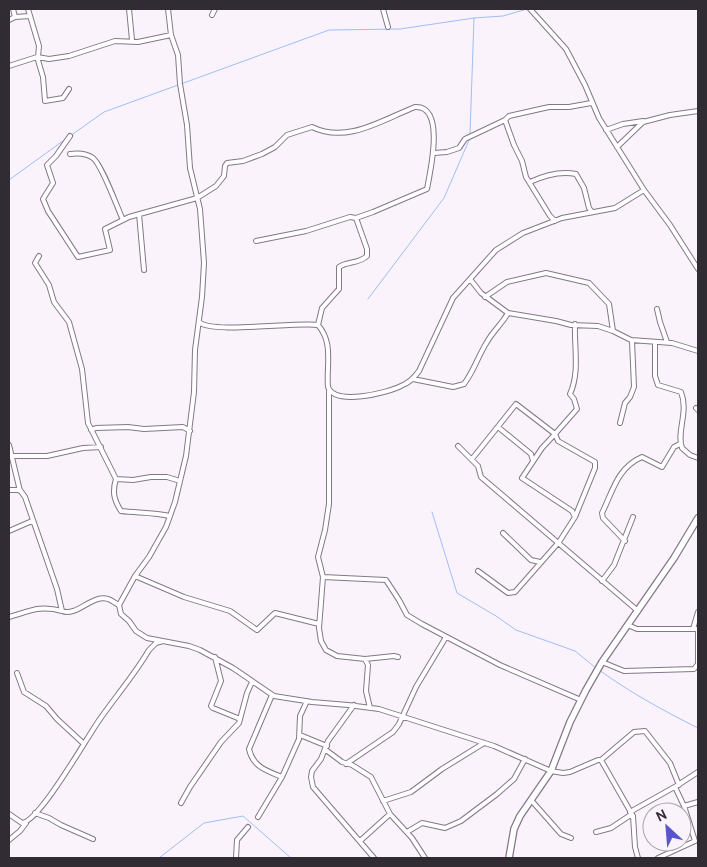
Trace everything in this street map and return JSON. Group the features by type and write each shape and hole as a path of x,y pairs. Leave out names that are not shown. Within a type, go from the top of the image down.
{"street":[{"path":"13,9 15,17"},
{"path":"28,9 39,46 38,57 43,77 45,101 63,98 69,89"},
{"path":"129,9 132,40"},
{"path":"168,9 171,35 178,56 180,88 187,125 190,168 200,209 204,272 190,431 180,482 166,527 119,605 121,614 129,620 136,631 147,638 189,646 215,657 272,695 281,698 370,708 484,743 551,771 563,773 601,760 634,732 645,731 670,763 683,802"},
{"path":"212,15 215,9"},
{"path":"383,9 388,27"},
{"path":"532,10 566,49 606,130 698,269"},
{"path":"9,20 15,17 30,16"},
{"path":"9,66 38,57 49,59 69,56 114,41 147,41 171,35"},
{"path":"434,153 447,152 459,148 470,137 505,120 509,116 549,106 570,107 591,103"},
{"path":"70,136 47,165 53,183 42,199 66,242 78,257 110,250 105,229 139,214 197,198 216,186 224,176 227,163 243,161 262,154 275,147 287,135 312,128 323,133 353,132 376,125 415,107 422,106 427,110 434,136 434,153 427,189 356,218 256,241"},
{"path":"606,130 623,124 698,111"},
{"path":"505,120 522,161 526,177 550,216 555,220"},
{"path":"617,147 637,127 646,121"},
{"path":"70,154 81,153 94,159 105,178 123,220"},
{"path":"530,182 547,176 567,173 576,174 584,188 589,208 592,212"},
{"path":"329,391 334,394 364,396 400,386 413,379 419,371 453,298 496,250 523,233 547,225 555,220 615,208 644,190"},
{"path":"139,214 144,270"},
{"path":"356,218 367,249 367,256 363,260 343,264 339,267 338,289 322,308 318,325 325,338 328,353 327,383 329,391 329,504 318,557 323,577 319,624 321,641 326,650 337,656 365,659 398,657"},
{"path":"39,256 35,263 49,285 54,302 68,322 78,354 85,385 87,417 91,430 102,447 116,479 112,490 115,502 121,512 157,513 170,516"},
{"path":"486,297 507,282 540,274 552,274 566,279 583,281 589,283 609,304 613,331"},
{"path":"470,279 486,297 508,313 598,326 632,341 668,342 698,350"},
{"path":"657,309 668,342"},
{"path":"413,379 453,387 464,384 473,372 488,340 502,324 508,313"},
{"path":"200,323 222,328 300,324 318,325"},
{"path":"575,324 577,372 575,384 570,394 577,408 533,461 522,478 572,511 575,517"},
{"path":"620,423 625,404 634,387 632,341"},
{"path":"654,342 658,384 681,392 683,396 684,414 680,444 690,456 698,458"},
{"path":"472,459 516,404 555,434 558,441 593,460 596,464 575,517 559,542 515,592 508,593 478,571"},
{"path":"91,430 128,426 144,429 183,427 190,431"},
{"path":"498,427 531,454 533,461"},
{"path":"625,541 603,518 602,513 612,488 624,470 635,460 642,457 662,467 674,447 680,444"},
{"path":"9,445 21,493"},
{"path":"458,446 478,466 481,476 638,611"},
{"path":"12,456 47,456 83,448 102,447"},
{"path":"116,479 133,480 167,477 180,482"},
{"path":"9,490 17,489 25,497 57,589 62,611"},
{"path":"602,581 614,565 633,517"},
{"path":"509,858 514,829 520,816 551,771 570,722 596,672 674,558 698,518"},
{"path":"9,530 32,521"},
{"path":"503,533 531,560 540,562"},
{"path":"135,576 184,597 230,611 257,630 275,613 319,624"},
{"path":"323,577 386,580 407,615 500,665 581,700"},
{"path":"9,617 41,608 70,613 93,601 107,599 119,605"},
{"path":"601,664 624,671 694,669 698,664 698,634 696,629 698,612"},
{"path":"628,625 637,629 696,629"},
{"path":"346,764 393,732 403,717 416,687 446,637"},
{"path":"9,840 35,813 62,779 100,718 149,650 156,643 165,641"},
{"path":"215,657 221,681 211,707 240,719"},
{"path":"365,659 368,665 366,691 370,708"},
{"path":"17,673 24,692 46,706 84,744"},
{"path":"182,803 190,787 221,742 236,727 252,682"},
{"path":"272,695 249,749 251,757 258,765 282,777"},
{"path":"258,817 282,777 300,735 300,716 307,701"},
{"path":"354,706 311,774 313,787 374,858"},
{"path":"300,735 326,748 342,762 352,765 371,777 390,814 407,832 422,851 425,858"},
{"path":"384,802 411,792 442,769 484,743"},
{"path":"407,832 422,822 445,828 461,821 514,779 525,759"},
{"path":"601,760 631,813 638,858"},
{"path":"596,832 611,828 631,813 698,772"},
{"path":"531,800 561,834 572,838"},
{"path":"35,813 49,818 61,826 93,838"},
{"path":"9,814 22,823 26,823"},
{"path":"360,841 390,814"},
{"path":"236,858 237,840 248,827"},
{"path":"692,831 695,841 692,842"},
{"path":"658,858 671,852"}],"waterway":[{"path":"70,136 104,112 329,30 400,29 474,18 503,16 527,9"},
{"path":"470,134 474,18"},
{"path":"9,180 67,138"},
{"path":"368,299 444,198 470,138"},
{"path":"432,512 457,593 516,630 575,651 596,668"},
{"path":"599,670 648,701 698,728"},
{"path":"159,858 204,823 243,816 291,858"}]}
